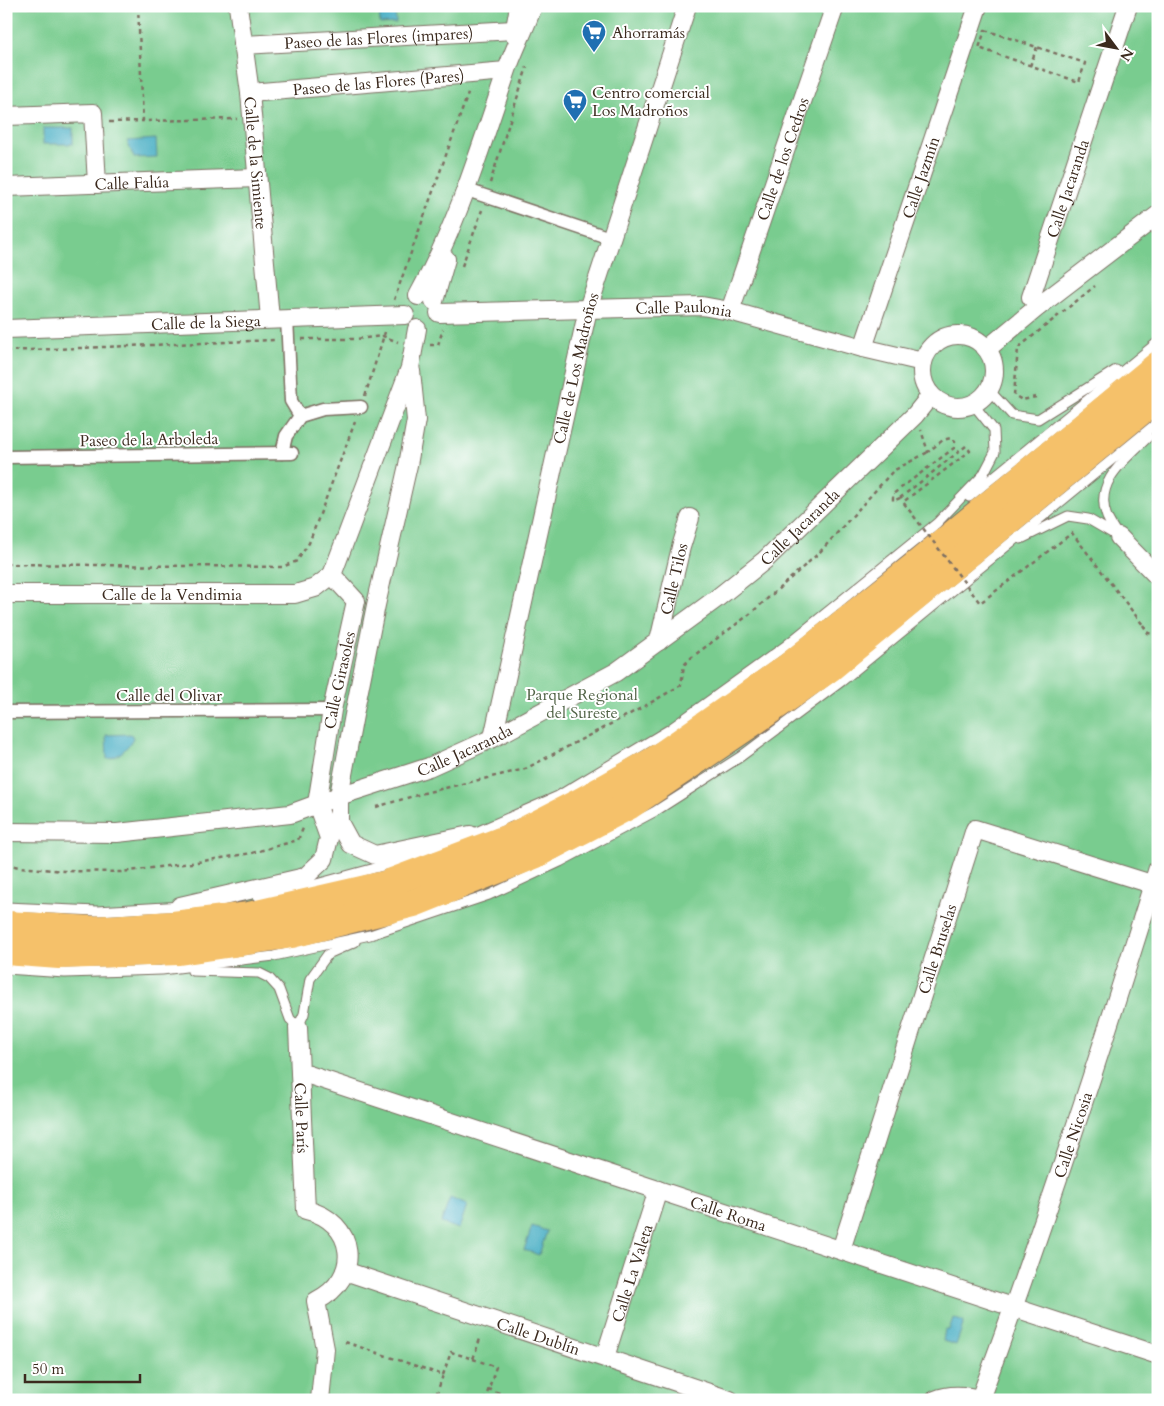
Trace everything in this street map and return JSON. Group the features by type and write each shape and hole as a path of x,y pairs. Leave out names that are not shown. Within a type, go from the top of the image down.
{"main road":[{"path":"6,925 92,930 173,925 249,916 384,885 516,835 655,760 788,667 915,566 1154,357"},
{"path":"6,951 59,955 179,951 292,934 414,903 534,855 630,805 831,667 1158,397"}],"street":[{"name":"Calle de la Simiente","path":"238,6 250,93 257,178 278,318"},
{"path":"507,70 519,6"},
{"path":"435,306 412,300 407,305 405,314 407,321 417,329 430,328 436,322 435,306 458,213 507,70 533,6"},
{"name":"Calle de Los Madroños","path":"493,738 588,309 687,6"},
{"name":"Calle de los Cedros","path":"730,310 835,6"},
{"name":"Calle Jazmín","path":"863,348 978,6"},
{"name":"Calle Jacaranda","path":"1039,306 1031,297 1128,6"},
{"name":"Paseo de las Flores (impares)","path":"243,45 514,30"},
{"name":"Paseo de las Flores (Pares)","path":"250,93 507,70"},
{"path":"6,116 93,113 98,184"},
{"name":"Calle Falúa","path":"6,188 257,178"},
{"path":"467,190 610,238"},
{"path":"987,349 1039,306 1158,215"},
{"name":"Calle Paulonia","path":"435,306 588,309 702,306 730,310 863,348 923,362"},
{"name":"Calle de la Siega","path":"6,329 405,314"},
{"path":"278,318 288,339 291,401 300,416 323,409 361,407"},
{"name":"Calle Girasoles","path":"332,575 410,368 417,329"},
{"path":"968,336 978,341 987,349 992,358 993,380 989,390 982,398 973,404 961,407 950,406 940,402 931,395 925,385 922,374 923,362 932,348 945,337 968,336"},
{"name":"Calle Girasoles","path":"410,368 416,420 376,605 339,796 339,822 351,844 374,855 470,835"},
{"name":"Calle Jacaranda","path":"6,832 117,834 290,814 429,767 493,738 616,672 716,599 765,560 916,415 931,395"},
{"name":"Paseo de la Arboleda","path":"6,457 287,453 286,436 300,416"},
{"name":"Calle Tilos","path":"659,641 681,547 690,518"},
{"path":"1119,537 1158,577"},
{"path":"332,575 356,601 376,605"},
{"name":"Calle de la Vendimia","path":"6,594 295,594 315,588 332,575"},
{"name":"Calle Girasoles","path":"180,906 305,877 324,859 329,838 317,804 332,710 356,601"},
{"name":"Calle del Olivar","path":"6,712 332,710"},
{"name":"Calle Bruselas","path":"841,1250 975,829 1156,879"},
{"name":"Calle Nicosia","path":"981,1399 1014,1308 1156,879"},
{"name":"Calle París","path":"298,1027 306,1210 326,1216 341,1231 348,1251 345,1272"},
{"name":"Calle Roma","path":"300,1072 1014,1308 1157,1353"},
{"name":"Calle La Valeta","path":"605,1357 658,1190"},
{"path":"320,1400 324,1349 316,1301 331,1292 342,1279 345,1272"},
{"name":"Calle Dublín","path":"345,1272 730,1400"},
{"path":"935,1400 954,1396 981,1399"}],"lane":[{"path":"6,907 97,911 180,906 282,893 402,860 470,835 558,796 670,729 784,647 937,523 1154,357 1158,342"},
{"path":"989,390 1012,415 1038,419 1154,357"},
{"path":"937,523 983,475 995,452 994,430 973,404"},
{"path":"6,969 65,973 162,970 259,973 269,978 278,989 290,1019 298,1027 304,1014 310,979 328,954 370,935 488,895 560,862 654,812 740,757 834,687 1158,422"},
{"path":"1119,537 1107,517 1103,492 1113,472 1158,427"},
{"path":"1008,545 1068,516 1088,519 1119,537"},
{"path":"162,970 274,956 370,935"}],"path":[{"path":"138,6 143,121"},
{"path":"985,30 1085,63 1079,82 1030,66 979,48 985,30"},
{"path":"1030,66 1036,47"},
{"path":"461,272 529,62"},
{"path":"395,298 475,74"},
{"path":"94,123 252,118"},
{"path":"1036,397 1022,400 1014,395 1018,348 1099,282"},
{"path":"435,306 438,345"},
{"path":"6,351 288,339 356,339 384,336 361,407 309,544 297,561 282,567 6,564"},
{"path":"916,415 928,452"},
{"path":"376,807 424,793 525,769 646,706 681,685 684,665 750,614 819,553 893,471 928,452 943,440 951,438 955,442 954,448 893,494 893,500 900,498 966,446 970,451 903,502 980,603 1072,533 1148,633 1158,633"},
{"path":"6,864 64,871 121,872 191,864 252,853 298,840 306,823"},
{"path":"473,1359 481,1336"},
{"path":"345,1342 443,1375"},
{"path":"447,1400 436,1396 450,1352 496,1366 485,1400"},
{"path":"488,1389 520,1400"}],"green space":[{"name":"Parque Regional del Sureste","path":"6,6 1158,6 1158,1400 6,1400"}],"water":[{"path":"379,6 395,6 396,23 380,24"},
{"path":"43,128 73,128 73,144 43,144"},
{"path":"156,139 157,157 134,158 127,141"},
{"path":"131,734 133,738 125,749 119,755 107,759 106,735"},
{"path":"450,1198 467,1205 459,1229 441,1223"},
{"path":"532,1226 547,1231 539,1255 524,1250"},
{"path":"953,1318 964,1322 956,1345 943,1341 945,1329 949,1330"}],"place":[{"name":"Ahorramás","path":"594,53"},
{"name":"Centro comercial Los Madroños","path":"575,122"}]}
